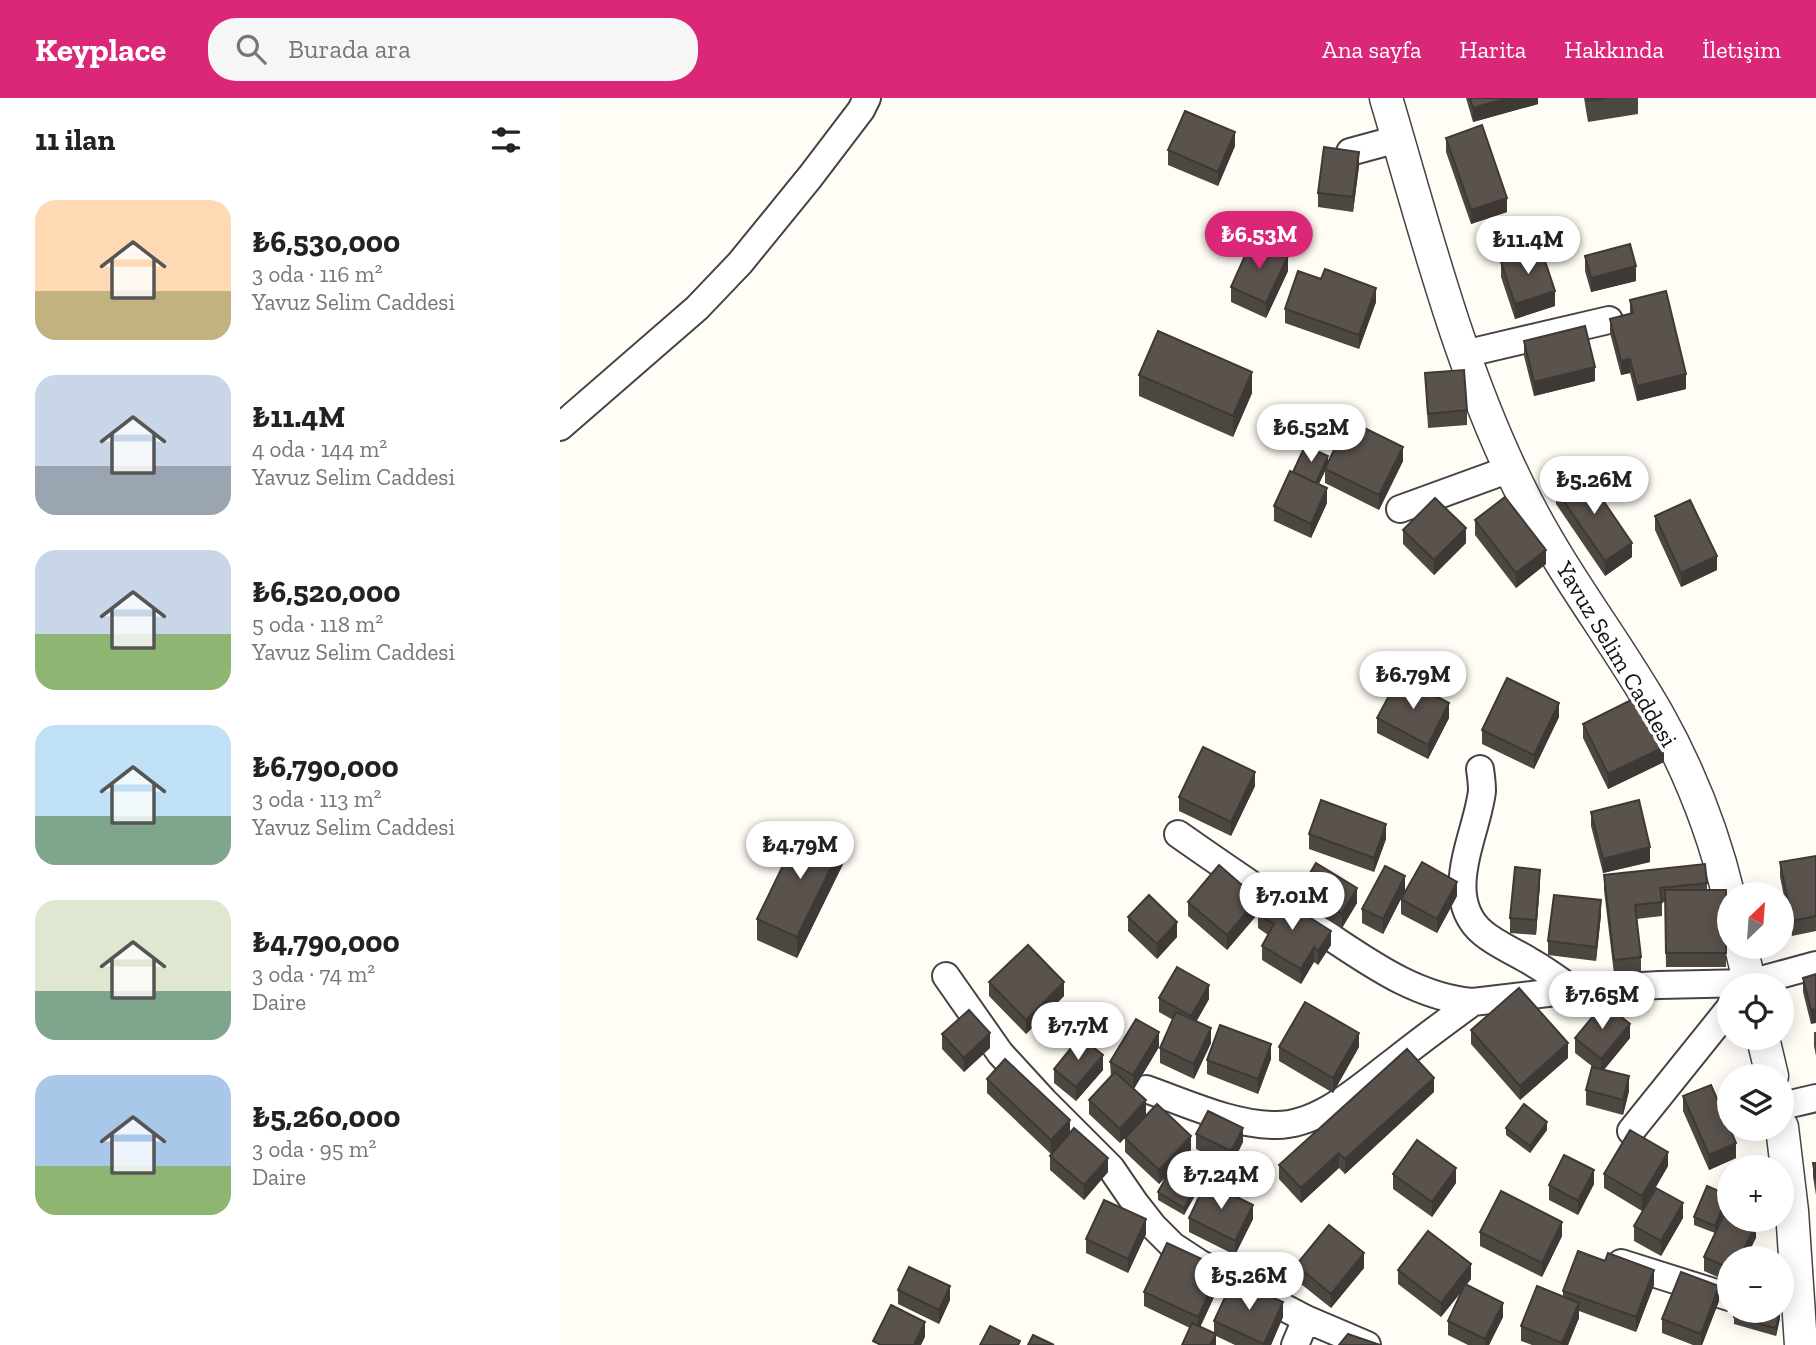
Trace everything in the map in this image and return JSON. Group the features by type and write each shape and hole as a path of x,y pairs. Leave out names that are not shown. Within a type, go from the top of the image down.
{"street":[{"path":"560,427 697,308 740,263 810,177 867,98"},
{"name":"Yavuz Selim Caddesi","path":"1386,98 1464,354 1510,469 1553,550 1676,749 1704,814 1724,882"},
{"path":"1350,152 1398,139"},
{"path":"1464,354 1609,320"},
{"path":"1400,509 1510,469"},
{"path":"1480,769 1482,789 1464,873 1462,896 1465,911 1484,934 1573,990"},
{"path":"1178,834 1257,890 1384,972 1432,995 1473,1002 1573,990 1717,984"},
{"path":"1788,973 1816,965"},
{"path":"946,976 1000,1053 1111,1168 1147,1218 1174,1246 1199,1263 1306,1320 1367,1345"},
{"path":"1146,1089 1230,1118 1254,1123 1276,1125 1306,1120 1335,1105 1473,1002"},
{"path":"1631,1131 1717,1024"},
{"path":"1794,1103 1816,1098"},
{"path":"1784,1141 1792,1211 1791,1246"},
{"path":"1612,1261 1717,1293"},
{"path":"1295,1345 1306,1320"},
{"path":"1794,1323 1801,1345"}],"building":[{"path":"1470,98 1508,98 1473,108"},
{"path":"1185,111 1235,132 1218,172 1168,150"},
{"path":"1482,125 1507,198 1471,210 1446,138"},
{"path":"1324,147 1359,152 1353,197 1318,193"},
{"path":"1252,240 1288,256 1266,303 1231,287"},
{"path":"1630,244 1636,266 1591,278 1585,256"},
{"path":"1541,249 1555,291 1515,304 1501,262"},
{"path":"1325,269 1376,288 1359,335 1285,309 1298,271 1321,279"},
{"path":"1666,291 1686,374 1637,386 1630,359 1621,361 1610,319 1633,313 1630,300"},
{"path":"1585,326 1595,367 1534,382 1524,341"},
{"path":"1158,331 1252,372 1233,416 1139,375"},
{"path":"1464,370 1467,410 1428,414 1425,373"},
{"path":"1348,420 1403,447 1379,495 1325,469"},
{"path":"1305,446 1328,456 1316,483 1293,472"},
{"path":"1290,471 1327,488 1311,524 1274,506"},
{"path":"1583,471 1632,543 1605,561 1556,490"},
{"path":"1505,497 1546,550 1516,573 1475,520"},
{"path":"1435,498 1466,528 1434,560 1403,530"},
{"path":"1690,500 1717,556 1681,573 1655,516"},
{"path":"1399,677 1449,703 1428,745 1377,718"},
{"path":"1507,678 1559,703 1534,755 1482,730"},
{"path":"1639,696 1664,747 1608,774 1583,724"},
{"path":"1203,747 1255,772 1231,822 1179,797"},
{"path":"1321,800 1386,824 1374,858 1309,834"},
{"path":"1639,800 1650,847 1603,859 1591,812"},
{"path":"803,824 843,843 797,937 757,919"},
{"path":"1816,856 1816,916 1794,921 1794,882 1784,882 1780,862"},
{"path":"1422,862 1457,882 1437,919 1401,899"},
{"path":"1316,863 1357,888 1342,914 1300,890"},
{"path":"1705,864 1707,883 1660,888 1662,902 1635,905 1641,957 1614,960 1604,875"},
{"path":"1219,865 1258,899 1227,935 1188,902"},
{"path":"1385,866 1405,876 1383,919 1362,909"},
{"path":"1515,867 1540,870 1536,920 1510,918"},
{"path":"1665,890 1717,890 1717,953 1666,953"},
{"path":"1271,893 1331,931 1318,951 1314,947 1301,969 1262,946 1274,924 1258,914"},
{"path":"1149,895 1177,922 1157,944 1128,917"},
{"path":"1554,895 1601,900 1596,947 1548,941"},
{"path":"1028,945 1064,982 1026,1020 989,982"},
{"path":"1177,967 1209,985 1191,1016 1159,998"},
{"path":"1816,974 1816,1009 1811,1010 1803,978"},
{"path":"1519,988 1568,1043 1520,1086 1471,1030"},
{"path":"1305,1002 1359,1033 1333,1078 1279,1047"},
{"path":"1604,1003 1630,1024 1601,1059 1575,1038"},
{"path":"969,1010 990,1033 964,1058 942,1034"},
{"path":"1176,1012 1211,1028 1194,1064 1160,1048"},
{"path":"1136,1019 1159,1032 1133,1075 1110,1062"},
{"path":"1220,1025 1271,1044 1258,1079 1207,1060"},
{"path":"1080,1037 1103,1055 1076,1087 1054,1069"},
{"path":"1407,1049 1434,1078 1345,1159 1339,1153 1301,1188 1279,1165"},
{"path":"1005,1059 1070,1120 1051,1140 987,1079"},
{"path":"1592,1067 1629,1076 1623,1100 1586,1090"},
{"path":"1115,1072 1146,1100 1120,1129 1089,1100"},
{"path":"1711,1085 1717,1099 1717,1141 1736,1143 1709,1155 1683,1096"},
{"path":"1157,1104 1191,1136 1159,1170 1125,1138"},
{"path":"1524,1104 1547,1122 1530,1146 1506,1128"},
{"path":"1208,1111 1243,1128 1231,1151 1196,1134"},
{"path":"1074,1128 1108,1158 1084,1185 1050,1156"},
{"path":"1630,1130 1668,1152 1642,1196 1604,1174"},
{"path":"1417,1140 1456,1168 1432,1202 1393,1174"},
{"path":"1564,1155 1594,1170 1578,1201 1549,1185"},
{"path":"1171,1169 1197,1185 1184,1208 1158,1192"},
{"path":"1206,1182 1253,1205 1235,1241 1189,1218"},
{"path":"1707,1186 1717,1190 1715,1226 1694,1217"},
{"path":"1656,1188 1683,1203 1661,1241 1634,1226"},
{"path":"1501,1191 1562,1222 1542,1263 1480,1232"},
{"path":"1104,1200 1146,1219 1128,1259 1086,1239"},
{"path":"1329,1225 1364,1253 1331,1294 1296,1265"},
{"path":"1717,1229 1717,1232 1752,1232 1745,1246 1717,1246 1717,1263 1704,1257"},
{"path":"1428,1231 1471,1264 1441,1303 1398,1270"},
{"path":"1167,1243 1221,1268 1198,1317 1144,1292"},
{"path":"1578,1251 1605,1261 1608,1253 1654,1270 1636,1317 1563,1291"},
{"path":"909,1267 950,1286 939,1310 898,1290"},
{"path":"1681,1272 1717,1285 1701,1334 1662,1319"},
{"path":"1233,1280 1283,1302 1264,1344 1214,1321"},
{"path":"1465,1284 1503,1303 1485,1339 1448,1321"},
{"path":"1537,1286 1579,1303 1562,1343 1521,1326"},
{"path":"891,1305 925,1322 914,1345 881,1345 873,1341"},
{"path":"1192,1323 1216,1334 1210,1345 1182,1345"},
{"path":"1757,1323 1777,1323 1776,1328"},
{"path":"990,1326 1020,1341 1018,1345 980,1345"},
{"path":"1348,1334 1380,1345 1339,1345"},
{"path":"1033,1335 1054,1345 1028,1345"}]}
